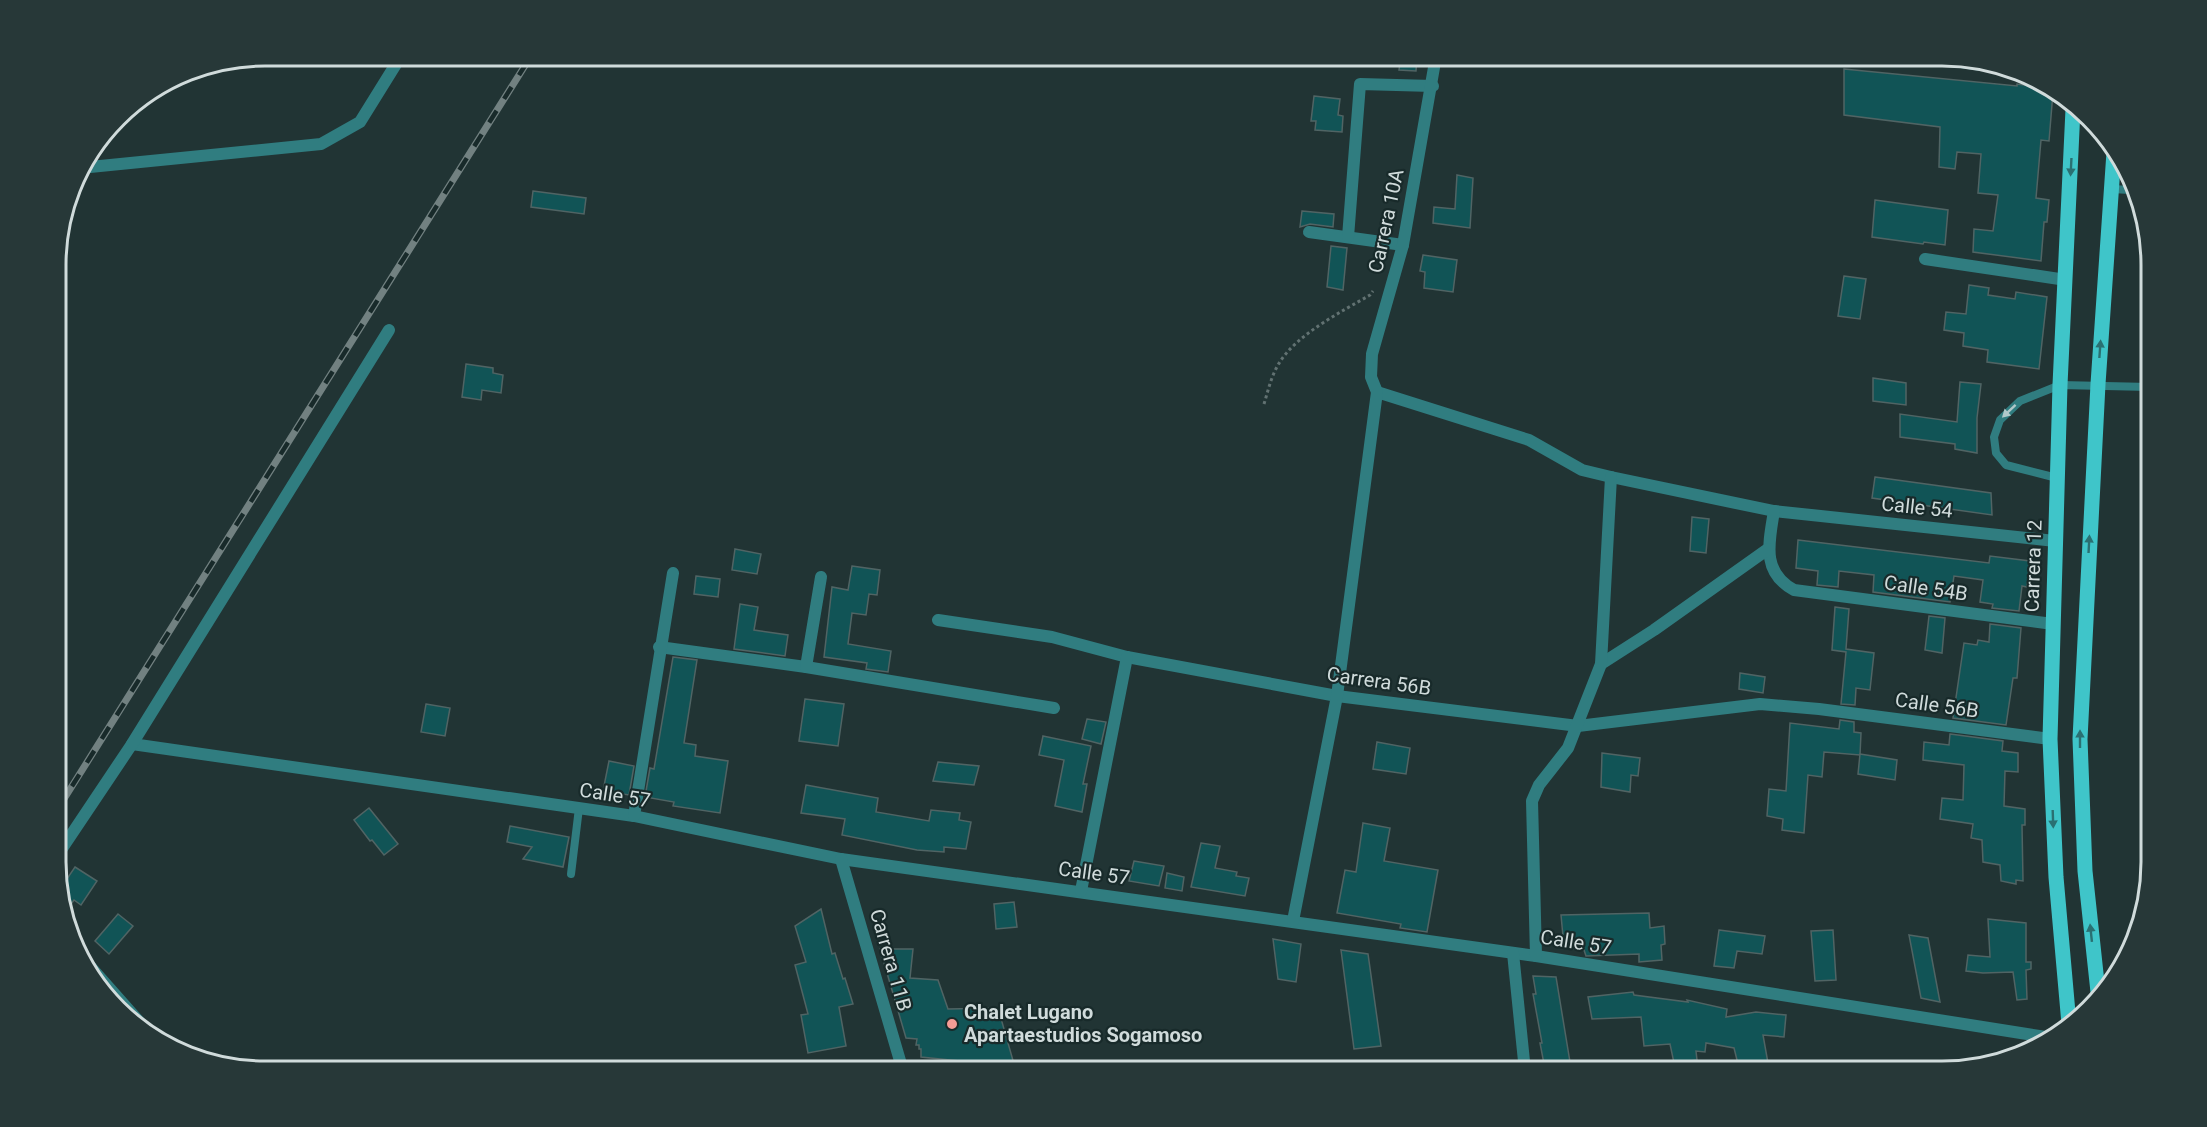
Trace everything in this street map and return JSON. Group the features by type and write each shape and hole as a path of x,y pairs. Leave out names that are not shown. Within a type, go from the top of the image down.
{"main road":[{"name":"Carrera 12","path":"2068,1016 2056,877 2050,740 2060,385 2073,115"},
{"path":"2097,987 2085,871 2080,739 2098,384 2113,165"}],"street":[{"path":"93,167 321,144 360,122 395,66"},
{"name":"Carrera 10A","path":"1293,921 1337,696 1377,392 1371,377 1372,354 1403,245 1435,66"},
{"path":"1348,237 1360,84 1432,86"},
{"path":"1309,232 1403,245"},
{"path":"1925,259 2066,280"},
{"path":"66,843 132,744 389,330"},
{"name":"Calle 54","path":"1377,392 1529,440 1582,470 1611,477 1774,511 2055,541"},
{"path":"1536,956 1532,801 1539,785 1568,748 1600,664 1611,477"},
{"path":"1600,664 1654,630 1768,549 1774,511"},
{"name":"Calle 54B","path":"1768,549 1772,569 1782,584 1794,590 2053,624"},
{"path":"634,816 672,573"},
{"path":"806,667 821,578"},
{"name":"Carrera 56B","path":"938,620 1052,637 1127,657 1337,696 1578,726 1760,704 1819,708"},
{"path":"659,647 806,667 1054,708"},
{"path":"1081,891 1127,657"},
{"name":"Calle 56B","path":"1819,708 2050,740"},
{"name":"Calle 57","path":"132,744 634,816 842,859 1536,956 2038,1036"},
{"name":"Carrera 11B","path":"842,859 900,1061"},
{"path":"1513,953 1524,1061"}],"lane":[{"path":"2112,189 2126,190"},
{"path":"2057,478 2006,465 1996,453 1994,437 2000,420 2020,401 2060,385 2141,386"},
{"path":"572,874 579,808"}],"path":[{"path":"1264,404 1278,365 1288,351 1320,326 1370,295 1377,285"}],"building":[{"path":"1400,66 1416,66 1416,71 1399,70"},
{"path":"1844,69 2025,85 2052,100 2049,141 2041,140 2036,198 2049,200 2047,222 2044,222 2041,261 1973,252 1974,229 1993,231 1998,195 1978,193 1981,154 1957,152 1955,169 1939,167 1940,127 1844,115"},
{"path":"1314,96 1340,99 1338,115 1343,116 1342,132 1315,130 1316,121 1311,121"},
{"path":"1457,175 1473,178 1470,228 1433,223 1434,207 1455,209"},
{"path":"533,191 586,198 584,214 531,207"},
{"path":"1875,200 1948,210 1945,245 1872,237"},
{"path":"1302,211 1334,214 1333,227 1310,224 1300,227"},
{"path":"1331,246 1347,248 1343,290 1327,287"},
{"path":"1423,255 1457,260 1453,292 1424,288 1425,272 1420,271"},
{"path":"1844,276 1866,279 1860,319 1838,316"},
{"path":"1969,285 1989,288 1988,295 2015,299 2016,292 2047,297 2039,369 1987,362 1988,350 1963,346 1964,333 1944,330 1946,312 1966,314"},
{"path":"466,364 493,368 493,373 503,375 501,393 482,390 481,400 462,397"},
{"path":"1873,378 1906,383 1906,405 1873,401"},
{"path":"1960,382 1981,384 1977,418 1977,453 1955,449 1955,444 1900,437 1900,414 1957,422"},
{"path":"1875,477 1991,493 1992,515 1872,498"},
{"path":"1692,517 1709,519 1706,553 1690,551"},
{"path":"1798,540 1989,563 1990,556 2030,561 2027,587 2022,586 2019,611 1992,608 1993,604 1980,602 1983,580 1954,576 1950,602 1873,592 1874,575 1839,571 1838,587 1817,585 1818,571 1796,568"},
{"path":"735,549 761,554 757,574 732,570"},
{"path":"852,566 880,570 877,595 869,594 866,615 852,613 848,644 891,651 888,672 866,669 867,663 824,657 832,587 848,590"},
{"path":"696,576 720,579 718,597 694,594"},
{"path":"740,604 758,607 754,630 788,635 785,656 734,649"},
{"path":"1835,607 1849,609 1846,649 1874,653 1870,690 1856,688 1855,705 1841,704 1846,652 1832,650"},
{"path":"1929,616 1945,618 1942,653 1925,650"},
{"path":"1990,624 2021,628 2017,678 2013,678 2006,725 1953,718 1964,643 1977,645 1978,640 1989,642"},
{"path":"673,657 697,660 684,743 696,745 695,756 728,761 720,813 673,806 674,802 645,797 650,768 654,769"},
{"path":"1740,673 1765,677 1763,693 1739,689"},
{"path":"805,699 844,704 838,746 799,741"},
{"path":"426,704 450,708 445,736 421,732"},
{"path":"1087,719 1106,722 1101,744 1082,739"},
{"path":"1840,720 1854,722 1854,732 1861,733 1860,755 1824,752 1822,777 1808,775 1804,833 1782,830 1783,819 1767,816 1769,789 1786,791 1790,723 1839,729"},
{"path":"1950,734 2003,741 2002,751 2018,753 2018,772 2005,771 2004,806 2025,809 2025,825 2022,825 2023,881 2016,880 2016,884 2001,881 2000,865 1983,862 1982,840 1971,838 1973,824 1940,819 1942,798 1963,800 1964,765 1923,760 1924,742 1949,745"},
{"path":"1043,736 1091,746 1083,784 1087,784 1082,812 1055,806 1064,760 1039,755"},
{"path":"1377,742 1410,748 1406,774 1373,769"},
{"path":"1602,753 1640,758 1638,776 1631,775 1630,792 1601,787"},
{"path":"1860,754 1897,760 1895,780 1858,774"},
{"path":"609,761 634,766 629,795 603,791"},
{"path":"938,762 979,766 974,785 933,781"},
{"path":"806,785 878,798 876,812 929,821 931,810 960,813 959,820 971,822 966,849 944,847 944,852 917,850 842,835 845,819 801,813"},
{"path":"369,808 398,844 384,855 354,820"},
{"path":"1363,823 1390,828 1384,861 1438,870 1427,932 1400,928 1401,924 1337,913 1345,870 1356,872"},
{"path":"510,826 569,837 563,867 523,859 532,847 507,842"},
{"path":"1201,843 1220,846 1215,868 1237,872 1236,876 1249,878 1245,896 1191,887"},
{"path":"1134,861 1164,866 1159,886 1129,881"},
{"path":"75,867 97,881 81,905 74,900 71,904 67,878"},
{"path":"1167,873 1184,877 1182,891 1165,888"},
{"path":"1014,902 1017,927 996,929 994,904"},
{"path":"821,909 832,954 835,953 853,1004 839,1007 846,1046 808,1053 801,1015 808,1014 795,965 806,962 795,926"},
{"path":"1649,913 1650,928 1664,926 1665,944 1661,945 1662,960 1639,962 1639,954 1586,956 1584,950 1564,947 1561,915"},
{"path":"118,914 133,926 109,954 95,941"},
{"path":"1988,919 2026,923 2026,962 2031,962 2031,969 2026,970 2027,999 2017,1000 2013,972 1966,971 1968,955 1990,957"},
{"path":"1719,930 1765,936 1762,954 1737,951 1734,968 1714,966"},
{"path":"1833,930 1836,980 1815,981 1811,931"},
{"path":"1909,935 1928,938 1940,1002 1921,998"},
{"path":"1273,939 1301,944 1296,982 1278,979"},
{"path":"880,949 913,949 910,978 938,980 948,1009 998,1008 1013,1061 959,1061 921,1057 921,1049 919,1045 916,1045 917,1039 906,1038"},
{"path":"1341,950 1368,954 1381,1046 1354,1049"},
{"path":"1533,976 1556,977 1570,1061 1543,1061 1533,994 1536,994"},
{"path":"1633,992 1634,995 1688,1002 1687,1000 1727,1009 1726,1017 1756,1012 1786,1015 1784,1037 1763,1035 1768,1061 1737,1061 1734,1048 1706,1043 1705,1052 1696,1051 1697,1060 1674,1061 1670,1044 1644,1046 1641,1017 1592,1019 1588,997"}],"railway":[{"path":"66,796 525,66"}],"place":[{"name":"Chalet Lugano Apartaestudios Sogamoso","path":"952,1024"}]}
